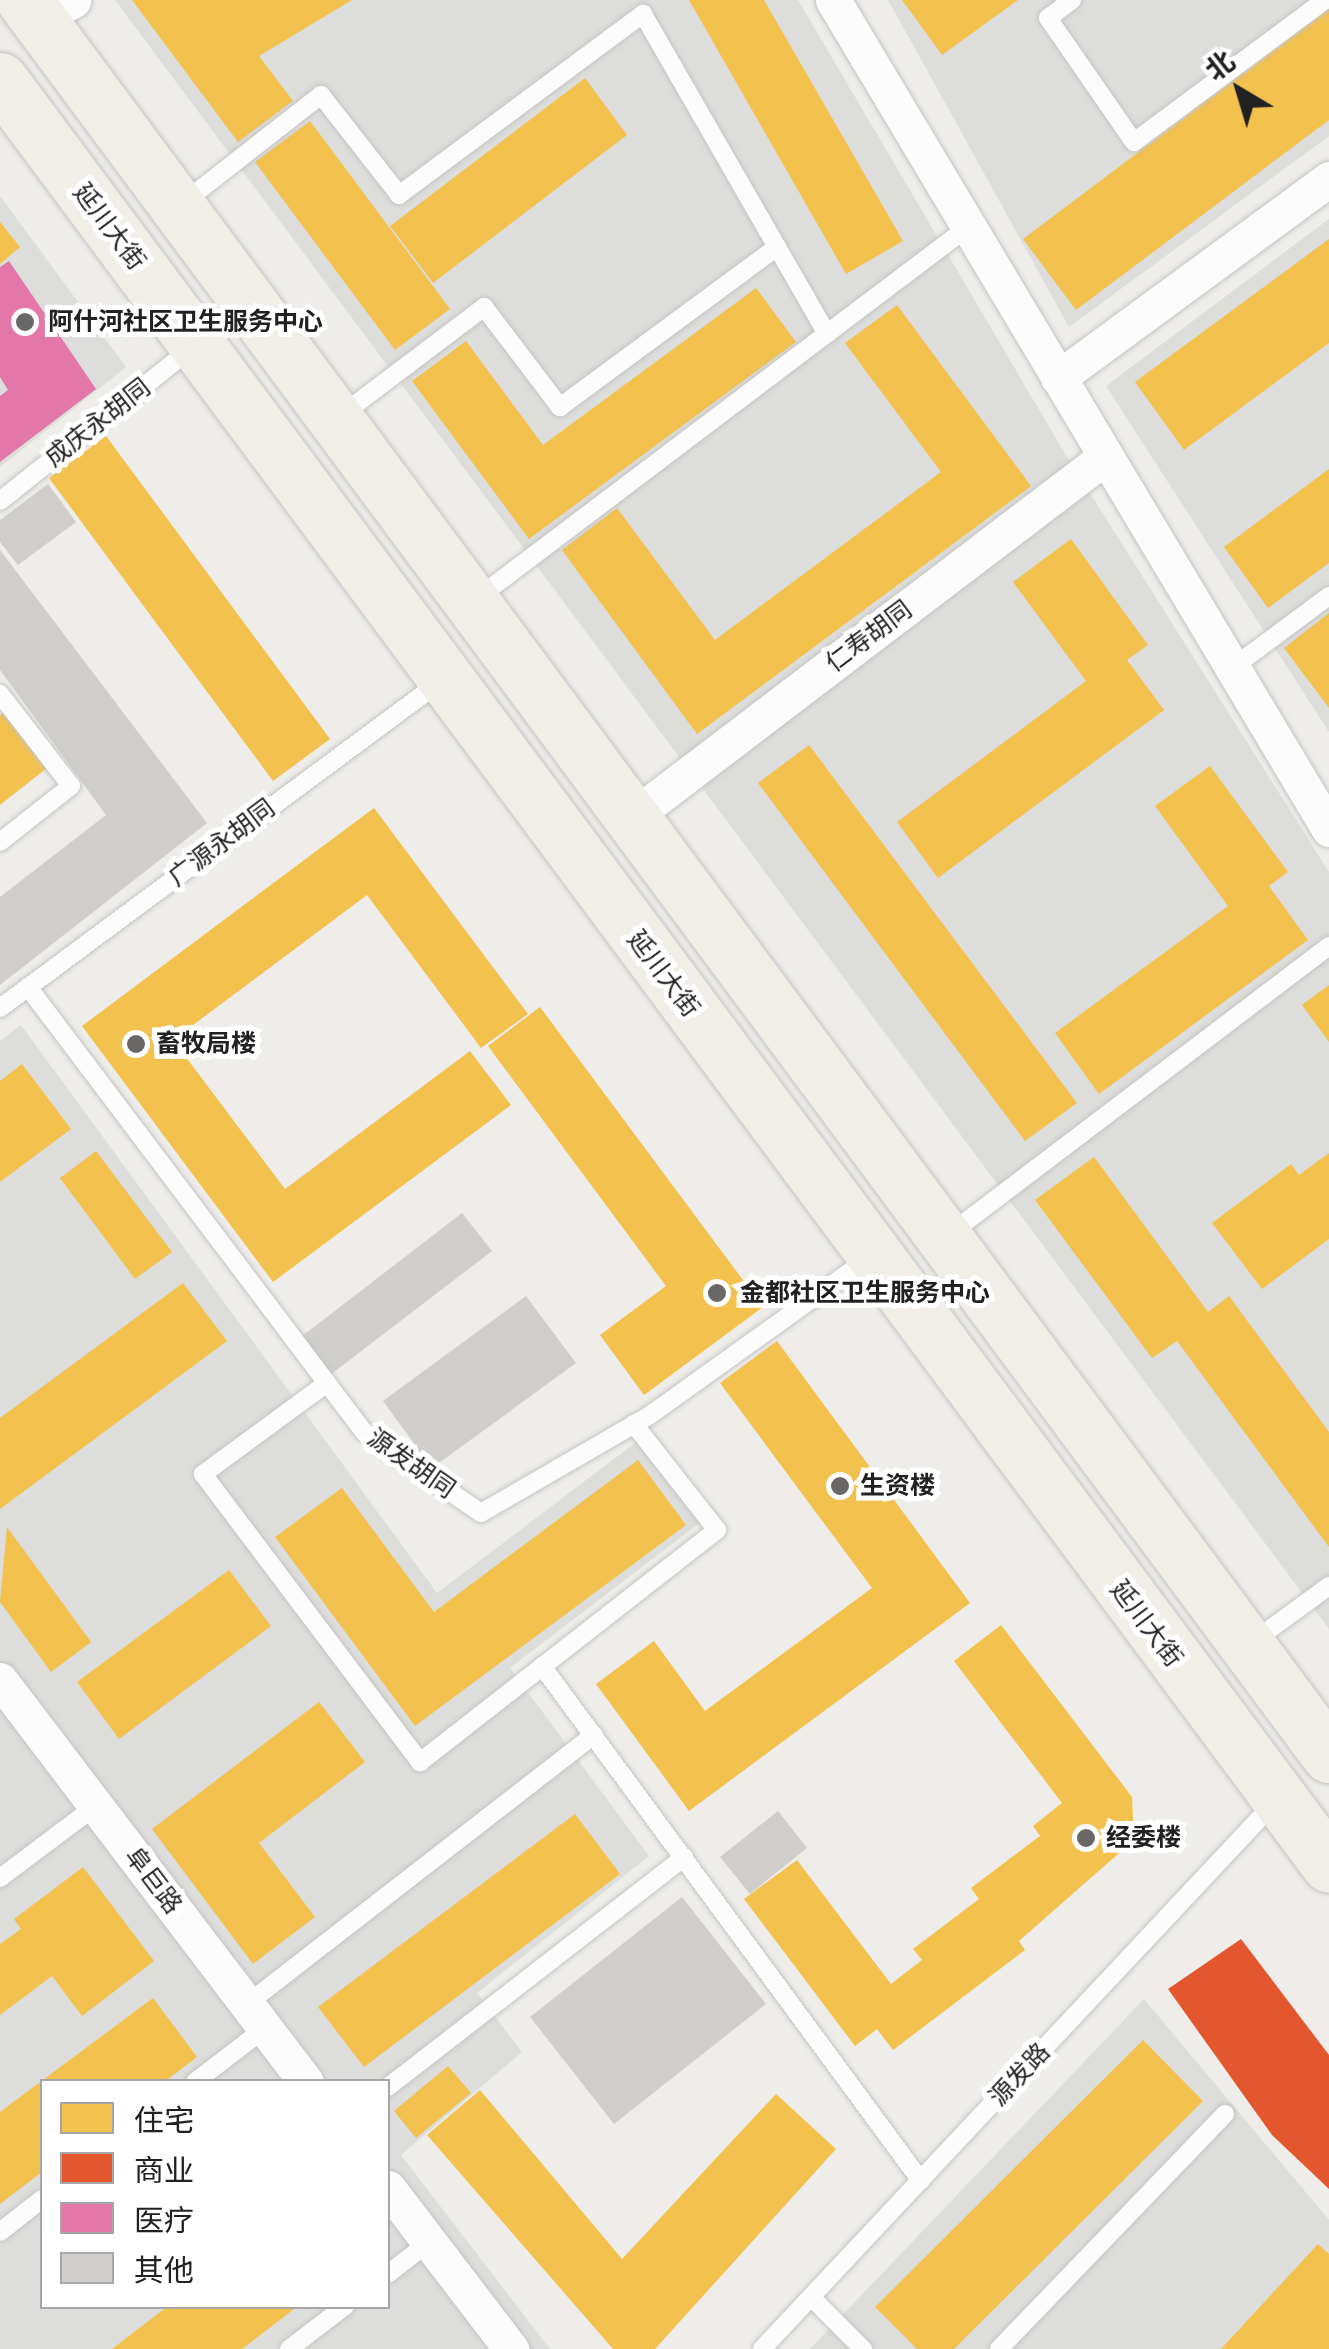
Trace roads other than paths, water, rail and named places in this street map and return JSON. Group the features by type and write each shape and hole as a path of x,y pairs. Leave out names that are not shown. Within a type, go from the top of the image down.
{"main road":[{"path":"45,6 178,206 1329,1755"},
{"name":"延川大街","path":"0,80 1329,1865"}],"street":[{"path":"833,0 1329,829"},
{"path":"1058,378 1329,179"},
{"name":"仁寿胡同","path":"632,817 1105,456"},
{"name":"阜巨路","path":"0,1680 304,2079"},
{"path":"390,2191 511,2349"}],"lane":[{"path":"1072,0 1048,18 1134,142 1324,0"},
{"path":"178,206 322,94 399,195 642,14 827,334"},
{"path":"472,602 968,227"},
{"path":"336,419 484,308 560,408 777,247"},
{"name":"成庆永胡同","path":"0,500 196,345"},
{"path":"1232,668 1329,596"},
{"name":"广源永胡同","path":"0,1008 444,678"},
{"path":"0,694 71,786 0,842"},
{"path":"944,1238 1329,946"},
{"name":"源发胡同","path":"28,987 364,1432 481,1513 634,1424 872,1256"},
{"path":"328,1383 203,1474 420,1762 717,1530 634,1424"},
{"path":"1246,1646 1329,1586"},
{"path":"542,1666 920,2181"},
{"path":"198,2079 256,2016 594,1735"},
{"name":"源发路","path":"762,2349 1277,1800"},
{"path":"0,1878 96,1806"},
{"path":"390,2085 684,1857"},
{"path":"999,2349 1225,2114"},
{"path":"0,2232 40,2201"},
{"path":"390,2272 429,2242"},
{"path":"811,2297 863,2349"},
{"path":"289,2349 341,2309"}],"place":[{"name":"阿什河社区卫生服务中心","path":"25,322"},
{"name":"畜牧局楼","path":"136,1044"},
{"name":"金都社区卫生服务中心","path":"717,1293"},
{"name":"生资楼","path":"840,1486"},
{"name":"经委楼","path":"1086,1838"}]}
